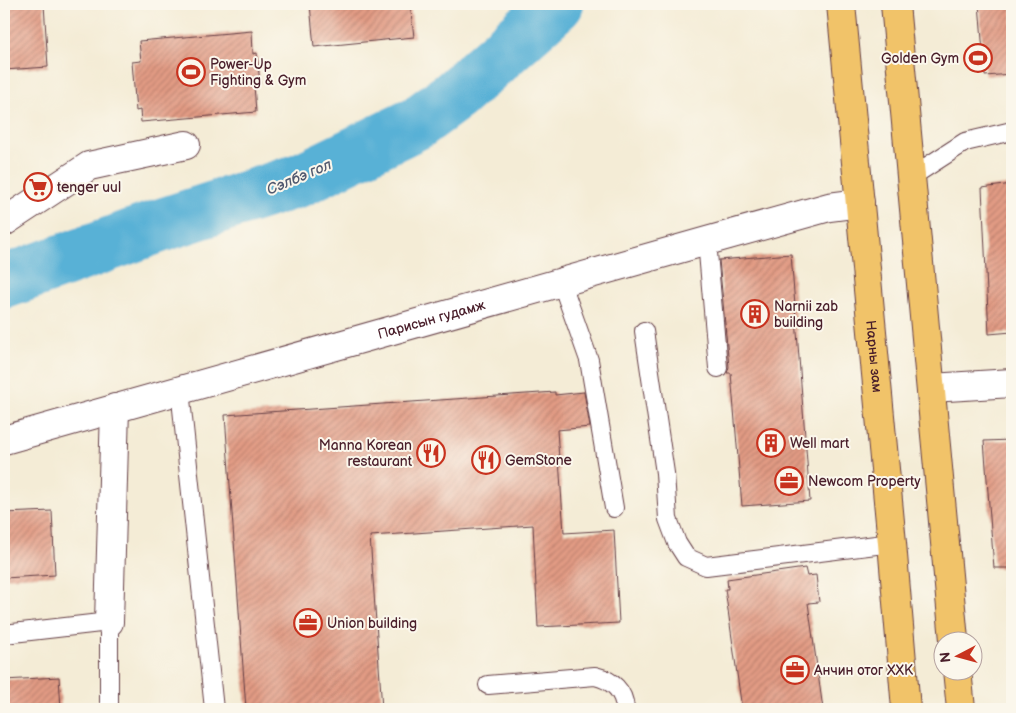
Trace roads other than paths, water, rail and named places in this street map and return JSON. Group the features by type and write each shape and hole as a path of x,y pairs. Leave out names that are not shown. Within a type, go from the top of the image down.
{"main road":[{"name":"Нарны зам","path":"841,4 906,709"},
{"path":"895,4 953,630"},
{"path":"958,680 961,709"}],"street":[{"path":"4,222 89,166 186,145"},
{"name":"Парисын гудамж","path":"4,440 706,241 829,207 860,203"},
{"path":"931,388 1012,383"},
{"path":"109,622 115,408"}],"lane":[{"path":"911,177 965,142 1012,131"},
{"path":"706,241 718,368"},
{"path":"562,281 589,360 614,508"},
{"path":"644,331 664,473 668,518 676,543 686,556 706,566 892,543"},
{"path":"180,390 214,709"},
{"path":"4,634 109,622 109,709"},
{"path":"488,685 595,676 614,685 623,697 625,709"}],"waterway":[{"name":"Сэлбэ гол","path":"4,282 165,224 300,180 417,123 455,95 557,4"}],"place":[{"name":"Golden Gym","path":"978,58"},
{"name":"Power-Up Fighting & Gym","path":"191,72"},
{"name":"tenger uul","path":"38,187"},
{"name":"Narnii zab building","path":"755,314"},
{"name":"Well mart","path":"771,443"},
{"name":"Manna Korean restaurant","path":"431,453"},
{"name":"GemStone","path":"486,460"},
{"name":"Newcom Property","path":"789,481"},
{"name":"Union building","path":"308,623"},
{"name":"Анчин отог ХХК","path":"795,670"}]}
